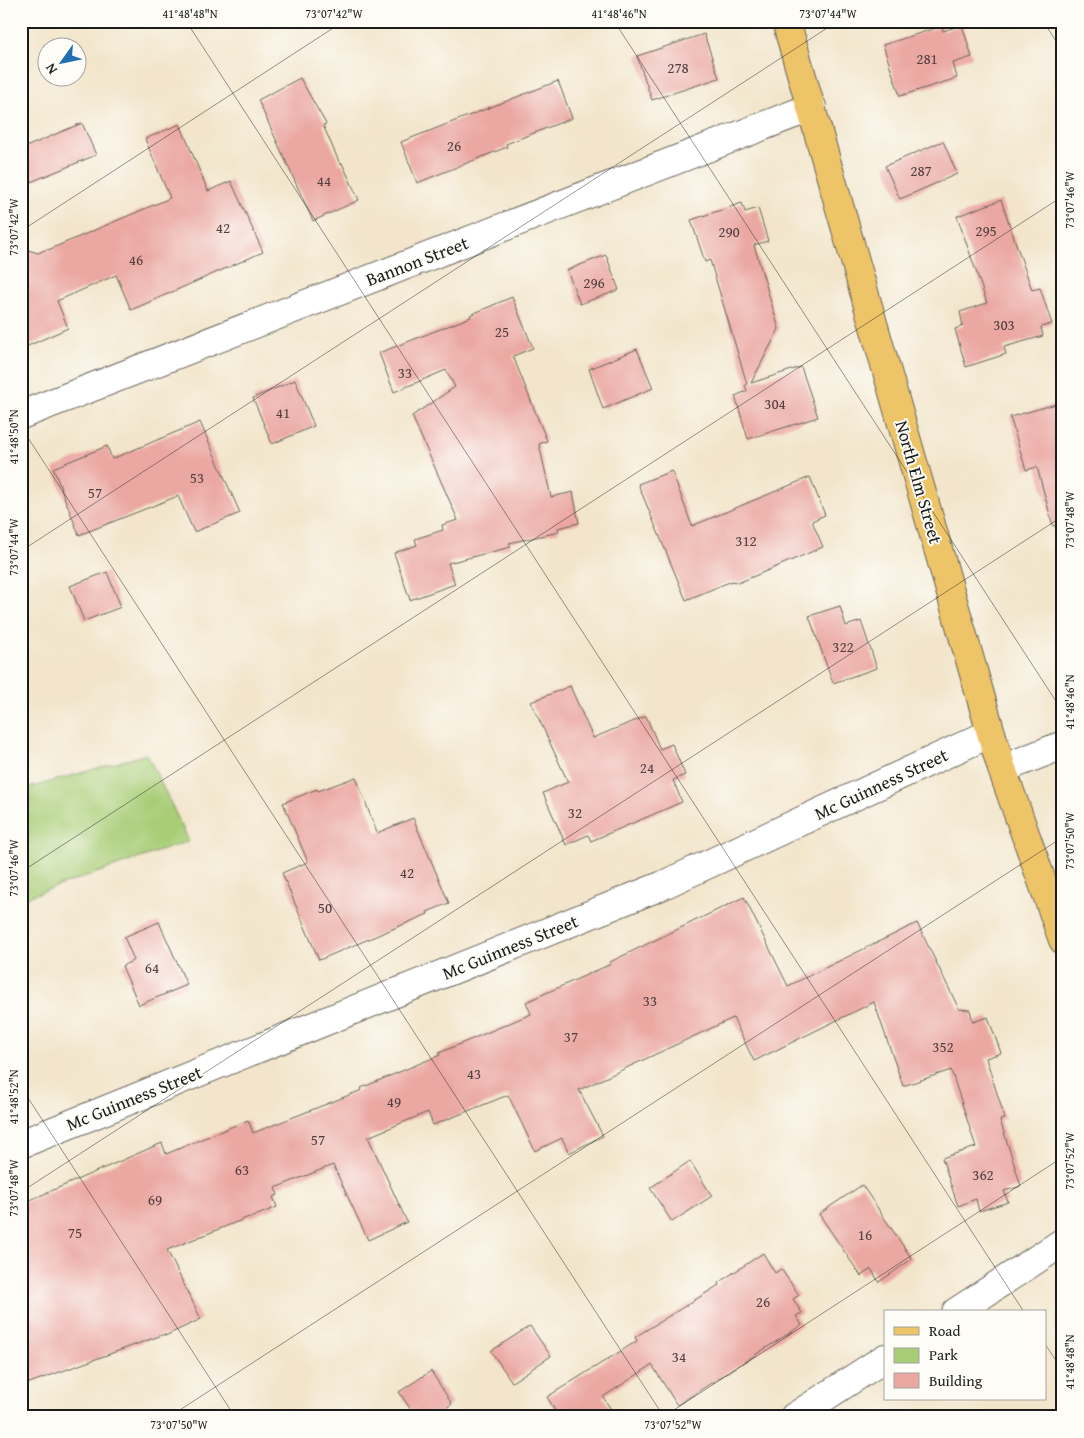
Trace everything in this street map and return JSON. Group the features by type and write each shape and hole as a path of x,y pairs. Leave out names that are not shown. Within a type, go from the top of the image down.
{"main road":[{"name":"North Elm Street","path":"786,21 991,733 1063,940"}],"street":[{"name":"Bannon Street","path":"21,415 812,107"},
{"name":"Mc Guinness Street","path":"21,1144 661,886 991,733"},
{"path":"1002,769 1063,745"},
{"path":"959,1310 1063,1242"},
{"path":"794,1417 884,1359"}],"green space":[{"path":"147,754 189,841 21,899 21,790"}],"building":[{"path":"962,25 972,57 953,63 957,78 900,96 883,45 942,26 943,31"},
{"path":"704,34 719,78 652,100 637,56"},
{"path":"300,78 326,124 323,125 340,164 342,163 359,200 313,221 258,100"},
{"path":"558,81 572,118 506,144 507,147 417,183 401,142"},
{"path":"82,123 96,155 21,186 21,149"},
{"path":"180,124 208,191 231,181 263,252 131,310 116,275 57,301 68,328 21,349 21,248 38,253 48,250 170,198 145,139"},
{"path":"943,141 957,174 900,199 885,166"},
{"path":"1001,200 1032,290 1040,288 1052,324 1041,327 1043,336 1004,347 1006,354 966,367 955,329 963,326 960,312 987,303 957,216"},
{"path":"742,203 745,212 758,208 768,241 754,245 779,329 751,383 801,367 818,417 748,439 735,396 747,391 745,385 747,384 710,260 705,262 691,220"},
{"path":"606,255 619,290 580,304 567,270"},
{"path":"512,297 533,348 513,356 547,441 539,444 551,497 573,492 579,523 558,528 559,532 509,543 511,547 448,563 455,584 410,600 394,553 417,545 415,539 443,530 442,525 458,520 412,416 455,387 446,370 394,392 379,353 471,317 470,315"},
{"path":"637,349 653,388 603,409 589,369"},
{"path":"295,380 314,426 272,444 253,398"},
{"path":"1063,402 1063,525 1053,526 1037,467 1026,470 1010,417"},
{"path":"200,422 240,513 194,532 178,496 79,535 53,468 107,446 112,459"},
{"path":"672,471 692,526 810,477 825,515 812,521 823,547 738,583 732,581 686,600 638,484"},
{"path":"107,572 121,607 84,621 70,586"},
{"path":"840,606 846,626 861,621 877,668 833,683 809,616"},
{"path":"570,686 593,738 646,716 660,749 672,744 685,775 673,780 682,802 591,841 588,835 566,845 543,793 568,782 531,702"},
{"path":"356,777 377,833 413,818 449,903 427,912 428,914 319,960 282,873 308,862 283,803 317,789 318,791"},
{"path":"744,897 788,986 917,923 959,1009 970,1010 973,1022 988,1017 1001,1053 986,1058 1005,1119 1000,1120 1021,1186 1004,1191 1008,1202 979,1211 976,1199 958,1206 942,1158 976,1147 951,1070 903,1086 874,1002 754,1061 733,1018 579,1090 603,1136 569,1153 562,1138 535,1151 508,1095 433,1125 428,1112 368,1137 407,1222 368,1240 333,1165 275,1188 278,1195 273,1197 277,1207 167,1250 201,1319 165,1336 165,1334 21,1386 21,1204 162,1143 166,1154 248,1120 253,1133 362,1090 361,1088 531,1014 526,1002 611,964 610,962"},
{"path":"159,922 187,985 139,1005 122,966 134,960 124,937"},
{"path":"690,1161 712,1196 672,1222 650,1188"},
{"path":"862,1185 912,1259 879,1282 871,1269 861,1276 819,1214"},
{"path":"763,1253 775,1273 781,1269 799,1295 793,1299 802,1313 796,1316 802,1325 677,1405 652,1365 603,1397 616,1417 559,1417 547,1397 637,1341 635,1337 719,1285 718,1283"},
{"path":"530,1326 551,1356 512,1382 491,1351"},
{"path":"431,1371 452,1404 433,1417 416,1417 399,1392"}]}
